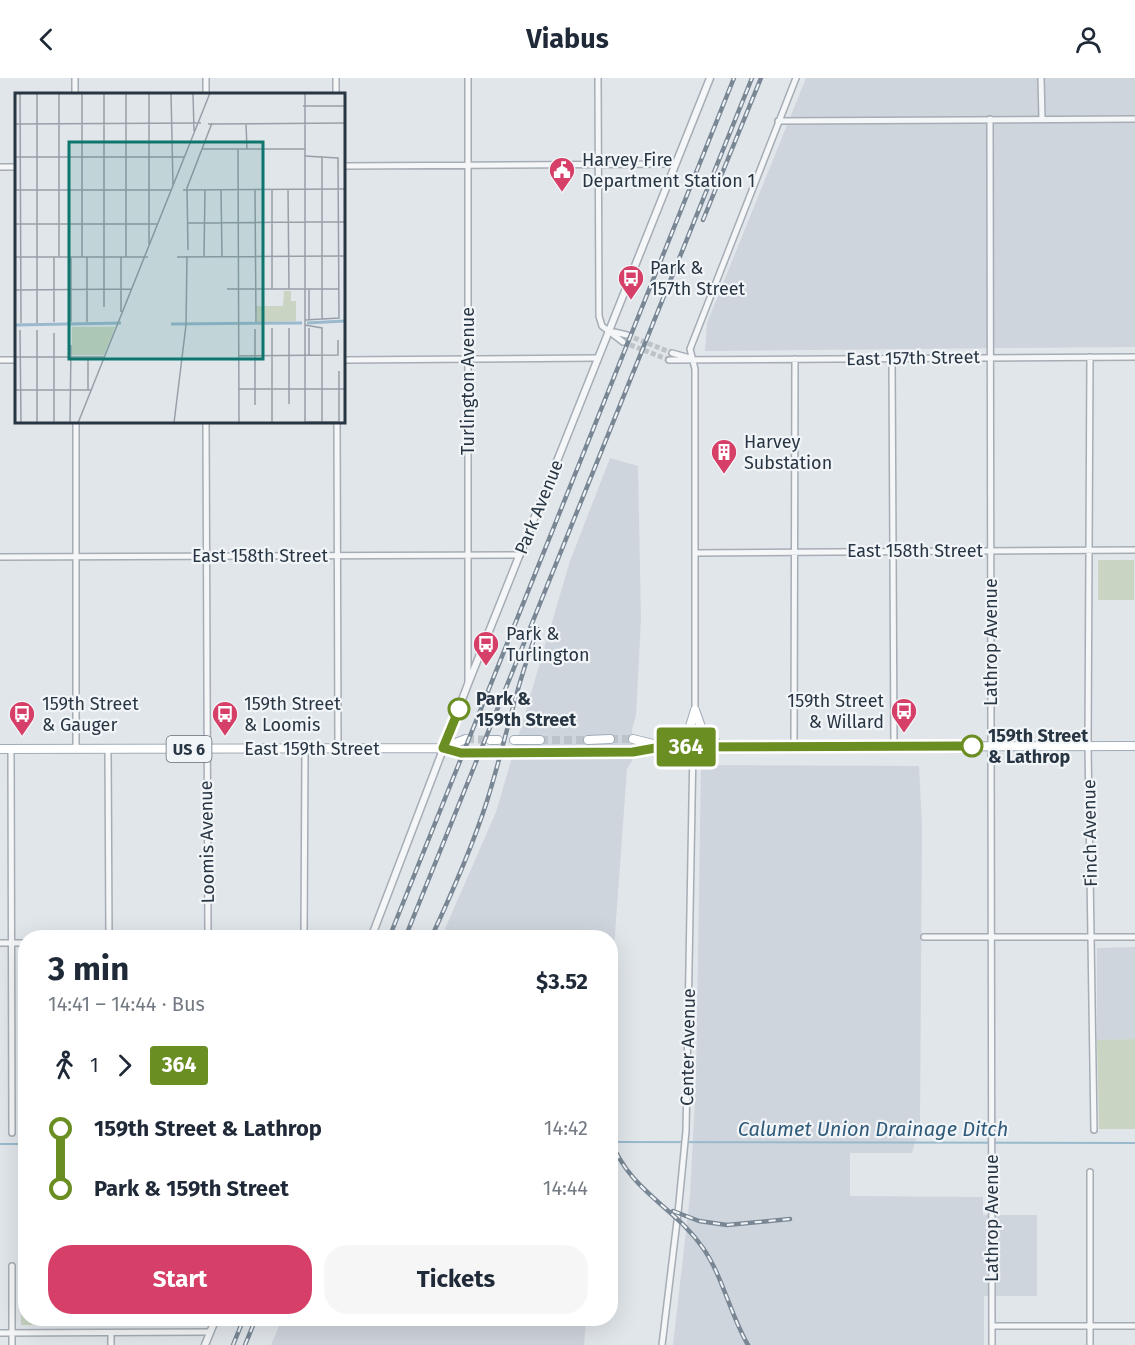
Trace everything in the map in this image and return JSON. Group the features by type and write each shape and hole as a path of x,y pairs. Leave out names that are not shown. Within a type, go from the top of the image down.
{"main road":[{"path":"696,710 702,730 720,747"},
{"path":"633,739 661,747 688,733 696,710"},
{"name":"East 159th Street","path":"443,748 466,739"},
{"path":"588,740 610,739"},
{"path":"514,740 540,740"},
{"path":"633,752 661,747 1135,746"},
{"name":"East 159th Street","path":"0,749 443,748 461,753"},
{"path":"510,753 539,752"},
{"path":"589,752 610,752"},
{"path":"484,753 495,753"}],"street":[{"name":"Turlington Avenue","path":"468,78 468,684"},
{"path":"598,78 599,316 602,326 623,342"},
{"name":"Park Avenue","path":"374,930 468,684 710,78"},
{"path":"696,710 695,369 690,349 796,78"},
{"path":"1041,78 1042,119"},
{"name":"Lathrop Avenue","path":"990,119 992,1345"},
{"path":"778,121 1135,119"},
{"path":"345,166 675,164"},
{"path":"609,331 627,335"},
{"name":"East 157th Street","path":"672,353 692,359"},
{"name":"Finch Avenue","path":"1090,357 1089,746 1094,1130"},
{"name":"East 157th Street","path":"669,360 1135,357"},
{"path":"345,360 598,358"},
{"path":"794,747 795,358"},
{"path":"892,359 894,747"},
{"path":"75,423 76,749"},
{"name":"Loomis Avenue","path":"206,423 208,930"},
{"path":"337,423 338,748"},
{"name":"East 158th Street","path":"695,553 1135,550"},
{"name":"East 158th Street","path":"0,557 520,555"},
{"name":"Center Avenue","path":"662,1345 685,1151 693,747"},
{"path":"11,749 12,1133"},
{"path":"108,749 109,930"},
{"path":"304,930 305,749"},
{"path":"924,938 1135,937"},
{"path":"0,943 18,943"},
{"path":"1090,1172 1090,1345"},
{"path":"12,1266 12,1345"},
{"path":"205,1345 213,1326"},
{"path":"993,1326 1135,1326"},
{"path":"0,1333 210,1332"},
{"path":"111,1333 111,1345"}],"shaded area":[{"path":"806,78 1135,78 1135,347 705,351 707,323"},
{"path":"610,458 638,466 641,619 636,715 632,730 632,761 627,769 615,930 444,930 496,812 570,561"},
{"path":"701,765 919,766 922,825 920,1125 912,1153 850,1153 850,1196 983,1197 983,1215 1037,1215 1037,1296 984,1296 984,1345 673,1345 690,1196 696,1079"},
{"path":"1135,947 1135,1039 1097,1040 1097,948"},
{"path":"279,1326 585,1326 584,1345 271,1345"}],"green space":[{"path":"1098,560 1134,560 1134,600 1098,600"},
{"path":"1135,1039 1135,1129 1099,1129 1097,1040"}],"waterway":[{"name":"Calumet Union Drainage Ditch","path":"618,1142 1135,1143"},
{"name":"Calumet Union Drainage Ditch","path":"0,1144 18,1144"}],"tunnel":[{"path":"627,335 672,353"},
{"path":"623,342 669,360"},
{"path":"466,739 490,740"},
{"path":"610,739 633,739"},
{"path":"540,740 588,740"},
{"path":"539,752 589,752"},
{"path":"610,752 633,752"},
{"path":"461,753 484,753"}],"railway":[{"path":"392,930 734,78"},
{"path":"408,930 752,78"},
{"path":"703,220 761,78"},
{"path":"435,930 481,819 523,671 538,629"},
{"path":"618,1155 629,1173 679,1220 703,1248 716,1271 748,1345"},
{"path":"673,1211 699,1221 727,1225 790,1219"},
{"path":"233,1345 241,1326"},
{"path":"245,1345 253,1326"}],"bus line":[{"name":"364","path":"459,709 443,748 461,753 633,752 661,747 972,746"}],"place":[{"name":"Harvey Fire Department Station 1","path":"562,193"},
{"name":"Park & 157th Street","path":"631,301"},
{"name":"Harvey Substation","path":"724,475"},
{"name":"Park & Turlington","path":"486,667"},
{"name":"Park & 159th Street","path":"459,709"},
{"name":"159th Street & Willard","path":"904,734"},
{"name":"159th Street & Gauger","path":"22,737"},
{"name":"159th Street & Loomis","path":"225,737"},
{"name":"159th Street & Lathrop","path":"972,746"}]}
